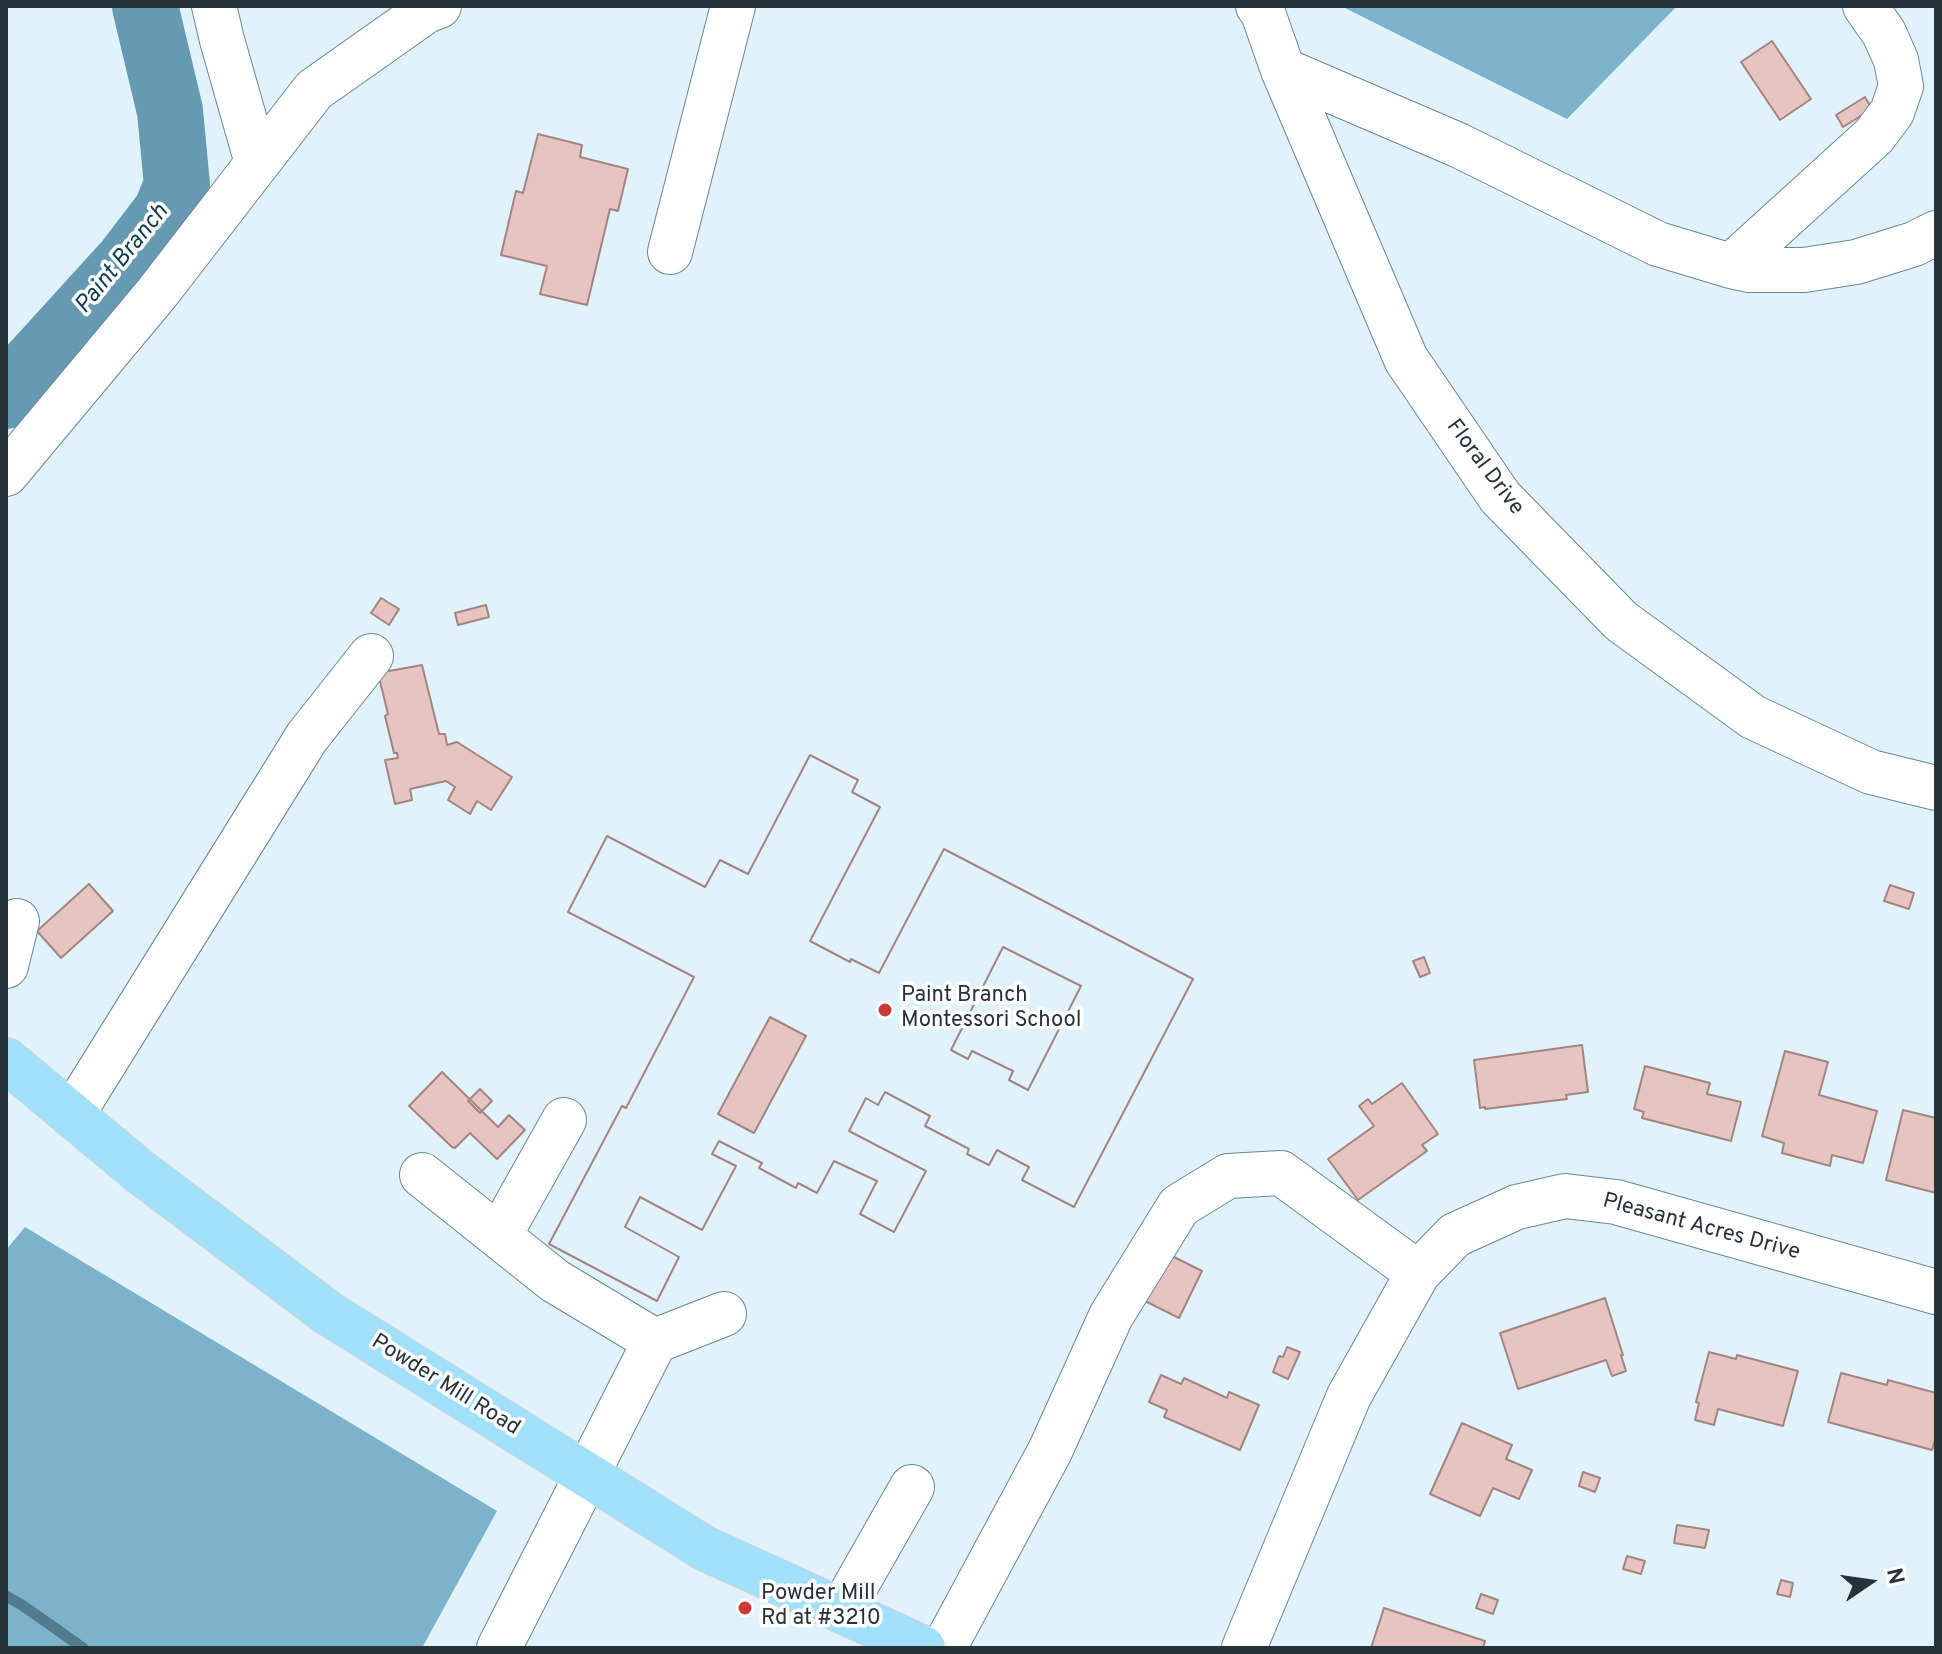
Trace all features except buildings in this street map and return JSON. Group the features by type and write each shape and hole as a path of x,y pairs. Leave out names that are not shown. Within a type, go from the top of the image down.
{"main road":[{"name":"Powder Mill Road","path":"6,1060 139,1171 328,1313 704,1548 923,1648"}],"street":[{"path":"214,6 257,163"},
{"path":"6,474 157,293 314,90 426,11 439,6"},
{"path":"670,252 733,6"},
{"name":"Floral Drive","path":"1258,6 1406,359 1500,497 1621,621 1753,717 1871,772 1936,788"},
{"path":"1865,6 1884,33 1896,60 1901,86 1892,112"},
{"path":"1283,70 1458,145 1658,244 1731,266 1749,270 1804,270 1856,262 1914,244 1936,233"},
{"path":"1731,266 1874,136 1892,112 1936,80"},
{"path":"72,1115 307,737 371,656"},
{"path":"6,966 17,921"},
{"path":"499,1236 564,1120"},
{"path":"944,1648 1050,1451 1111,1316 1179,1206 1228,1176 1281,1173 1418,1273"},
{"path":"422,1175 555,1281 655,1341"},
{"name":"Pleasant Acres Drive","path":"1244,1648 1349,1396 1418,1273 1455,1235 1517,1207 1565,1196 1616,1202 1936,1292"},
{"path":"499,1648 655,1341 724,1314"},
{"path":"842,1610 912,1487"}],"shaded area":[{"path":"1341,6 1677,6 1567,119"},
{"path":"25,1227 497,1511 422,1648 6,1648 6,1250"}],"waterway":[{"name":"Paint Branch","path":"6,396 127,263 166,212 177,185 170,111 145,6"},
{"path":"6,1596 83,1648"}],"place":[{"name":"Paint Branch Montessori School","path":"885,1010"},
{"name":"Powder Mill Rd at #3210","path":"745,1608"}]}
